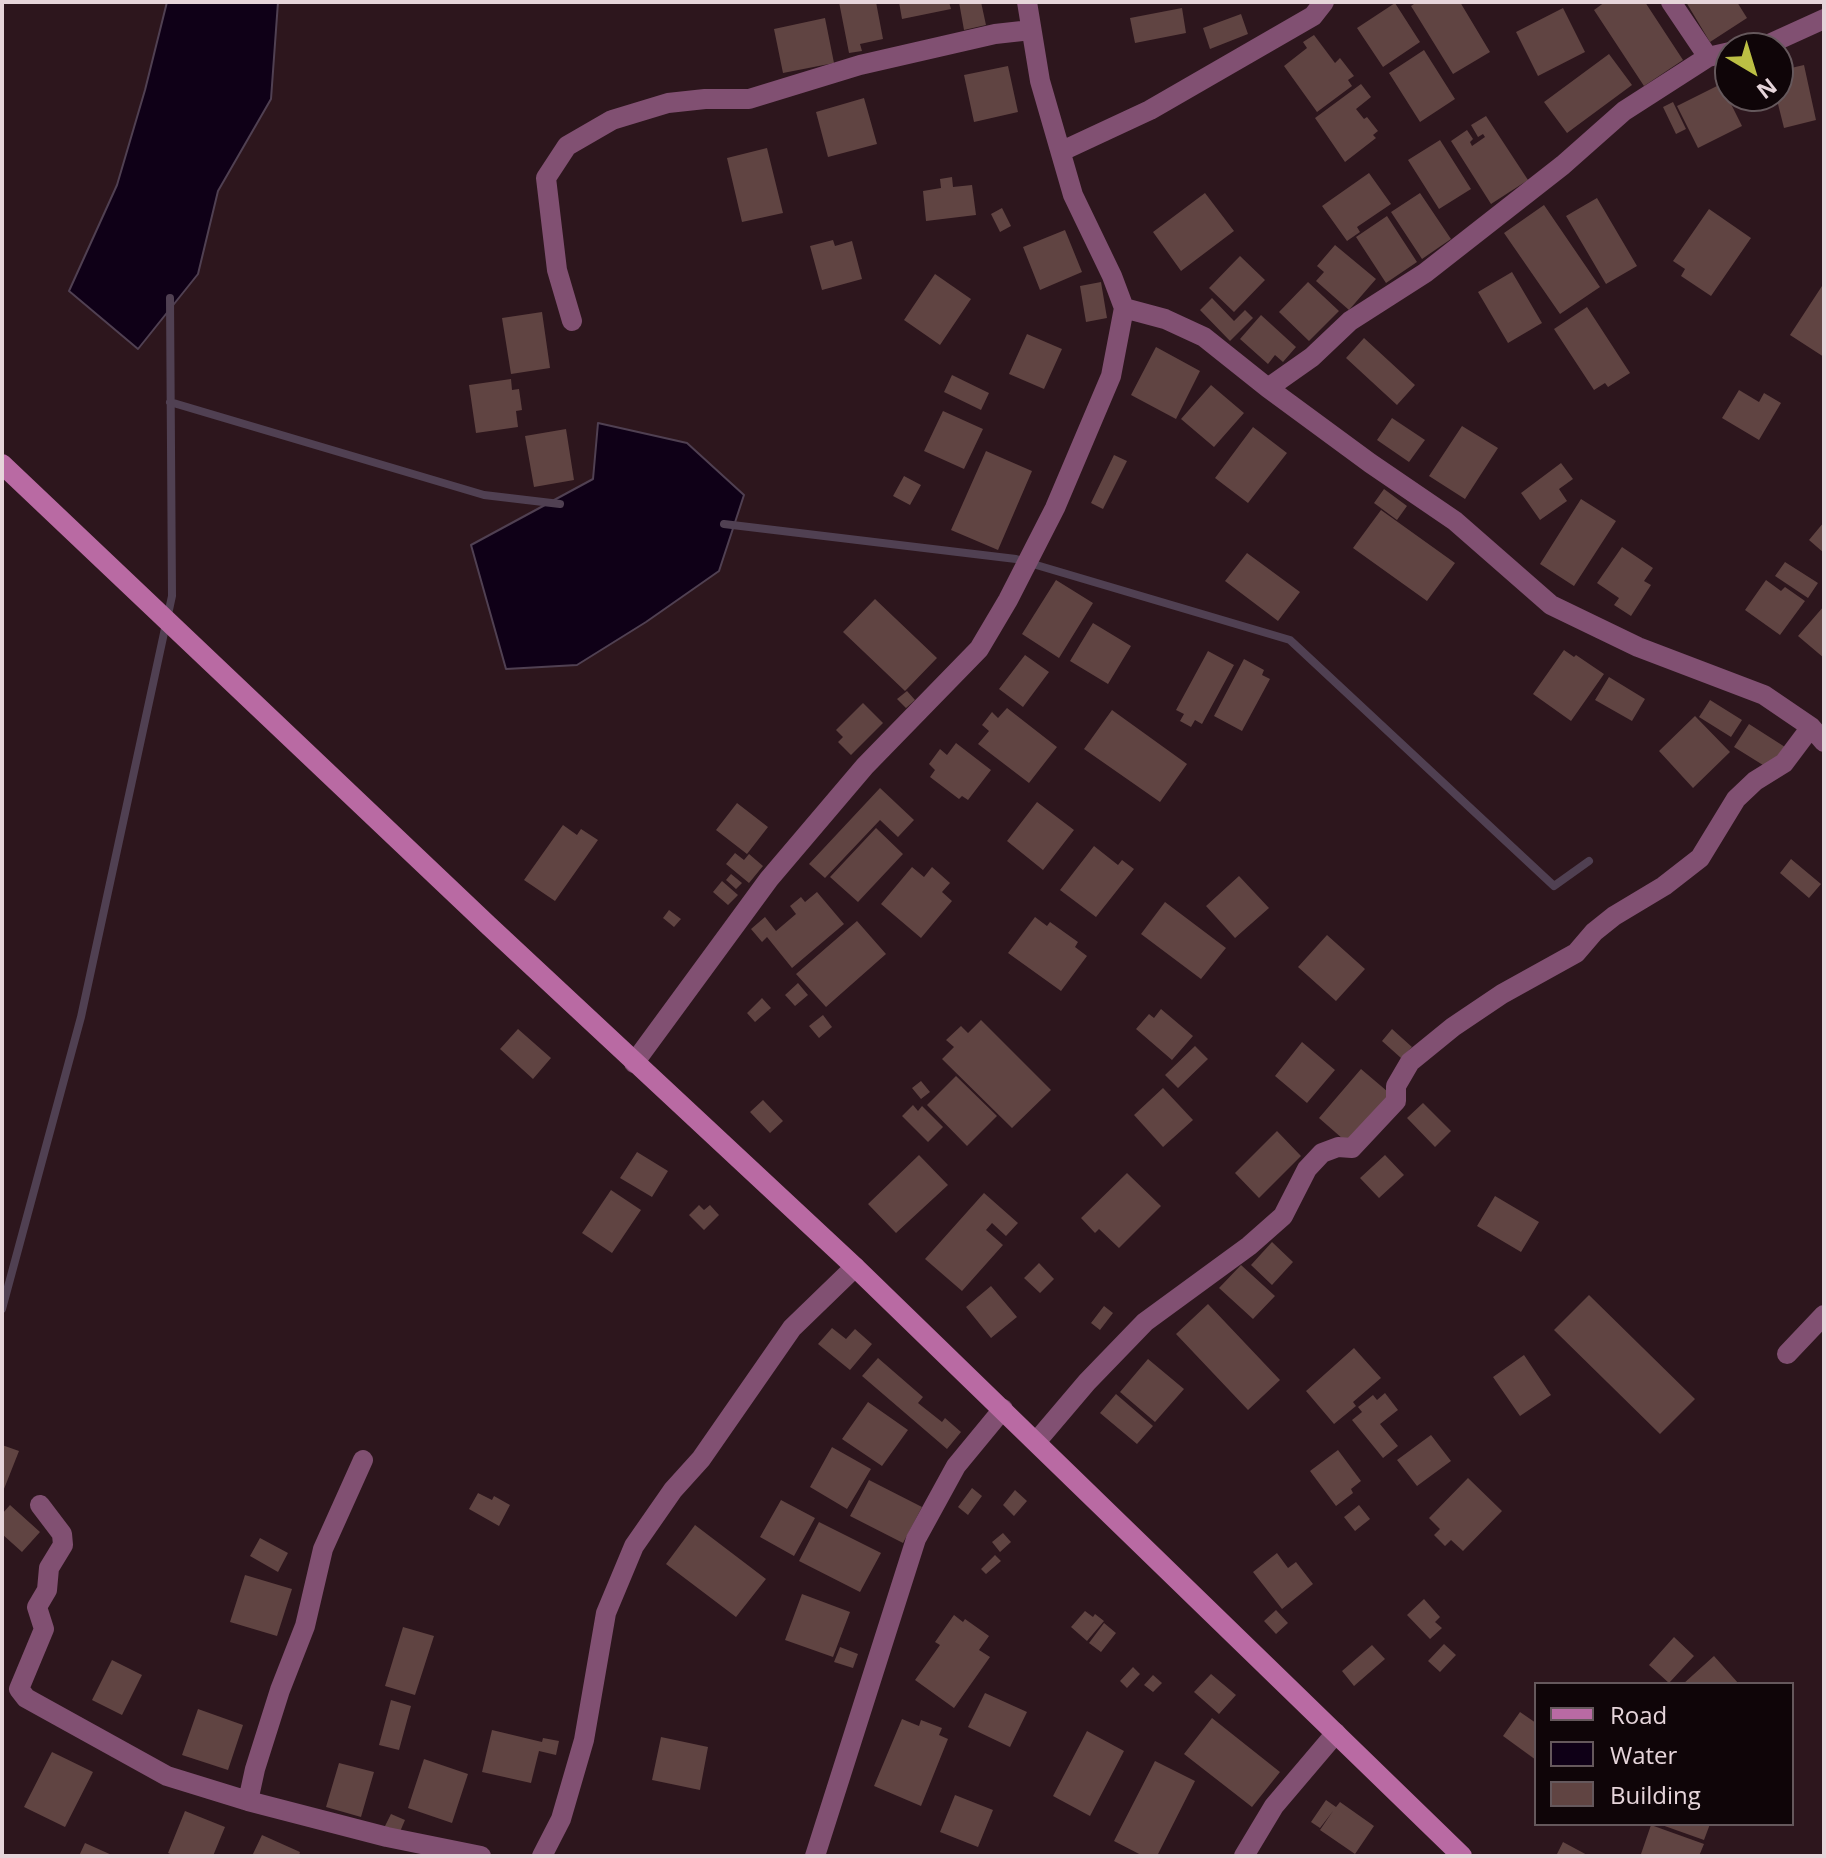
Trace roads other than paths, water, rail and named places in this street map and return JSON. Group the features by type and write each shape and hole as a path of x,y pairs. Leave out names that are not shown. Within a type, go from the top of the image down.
{"main road":[{"path":"2,464 634,1063 855,1267 1462,1856"}],"street":[{"path":"634,1063 769,879 865,766 979,649 1055,508 1111,376 1124,308 1073,195 1040,81 1027,2"},
{"path":"1062,151 1150,110 1230,61 1313,16 1324,2"},
{"path":"1671,2 1708,57"},
{"path":"1794,33 1824,19"},
{"path":"572,321 557,270 546,178 567,146 612,120 668,103 749,99 860,65 995,34 1031,30"},
{"path":"1268,388 1312,357 1350,321 1425,273 1563,165 1624,111 1714,56"},
{"path":"1036,1442 1087,1382 1145,1322 1249,1246 1283,1216 1307,1169 1322,1153 1338,1147 1352,1148 1396,1101 1396,1086 1410,1062 1490,1002 1576,953 1594,932 1614,916 1664,886 1700,858 1736,799 1755,781 1784,763 1818,735 1764,695 1638,647 1551,605 1455,521 1370,463 1204,337 1165,319 1124,308"},
{"path":"542,1856 561,1819 584,1740 606,1613 634,1546 673,1490 701,1459 792,1328 855,1267"},
{"path":"1787,1354 1824,1315"},
{"path":"812,1853 916,1539 956,1466 1003,1409"},
{"path":"248,1801 280,1690 305,1626 323,1549 363,1460"},
{"path":"40,1505 62,1534 63,1545 49,1568 47,1590 37,1607 44,1629 19,1689 26,1698 167,1776 248,1801 387,1837 481,1856"},
{"path":"1244,1856 1274,1806 1336,1733"}],"water":[{"path":"167,2 278,2 271,99 218,191 198,274 138,349 69,291 117,185"},
{"path":"598,423 687,443 744,495 719,571 577,665 506,669 471,545 593,479"}],"waterway":[{"path":"2,1309 81,1017 172,596 170,298"},
{"path":"170,402 484,495 560,504"},
{"path":"724,524 1016,559 1290,640 1554,886 1589,861"}]}
